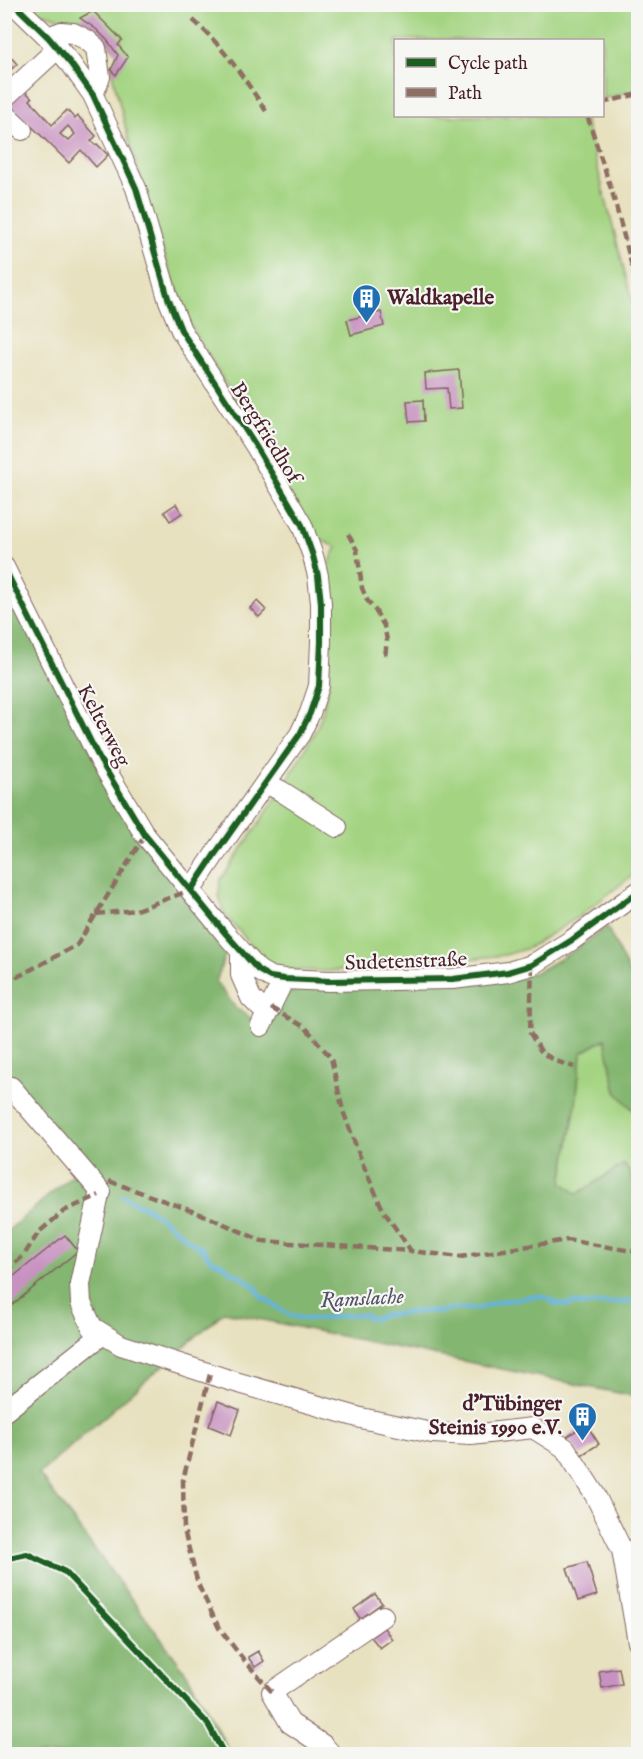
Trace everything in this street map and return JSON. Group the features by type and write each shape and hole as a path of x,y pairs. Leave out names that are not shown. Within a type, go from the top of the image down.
{"street":[{"name":"Bergfriedhof","path":"14,4 53,43 93,95 136,188 168,298 182,330 255,445 302,525 313,556 321,603 321,642 319,686 310,713 300,734 191,890"},
{"path":"4,98 62,32 73,33 96,48 100,77 93,95"},
{"path":"4,113 22,130"},
{"name":"Kelterweg","path":"4,567 100,760 145,835 191,890"},
{"path":"266,783 337,827"},
{"name":"Sudetenstraße","path":"191,890 258,970 270,977 329,981 453,979 508,972 532,965 573,940 639,892"},
{"path":"241,951 241,975 251,998 261,1008 271,1008"},
{"path":"261,1026 284,979"},
{"path":"11,1087 100,1194 80,1284 81,1304 92,1327 121,1344 210,1374 371,1420 432,1433 471,1435 533,1428 565,1448 595,1495 613,1531 622,1550 639,1642"},
{"path":"5,1411 103,1334"},
{"path":"331,1755 323,1745 290,1723 272,1692 383,1616"}],"green space":[{"path":"38,4 638,5 638,90 604,99 604,39 394,39 394,117 584,117 638,323 638,871 580,916 528,948 505,955 452,961 328,971 289,970 271,964 263,958 224,914 219,896 220,881 281,791 317,728 323,711 328,687 326,570 337,547 311,536 260,443 191,326 168,266 128,137 111,70 118,54 101,35 80,19 66,22 34,10"},
{"path":"4,581 98,764 224,938 226,952 216,982 236,1008 261,1025 271,1008 297,987 535,973 572,952 607,927 634,983 638,982 638,1115 616,1092 605,1039 581,1053 576,1103 562,1182 577,1194 624,1164 638,1186 638,1397 224,1312 39,1474 187,1674 231,1754 5,1754 5,1233 76,1172 5,1089"},
{"path":"605,1039 616,1092 638,1115 638,1186 624,1164 577,1194 562,1182 576,1105 581,1053"}],"building":[{"path":"93,11 122,40 118,45 128,57 116,75 111,70 118,55 96,29 80,18"},
{"path":"9,55 17,64 4,76 4,59"},
{"path":"21,87 52,125 67,110 75,119 78,116 96,136 91,141 108,155 96,167 81,150 69,163 6,101","holes":["68,126 75,134 68,141 60,134"]},
{"name":"Waldkapelle","path":"381,312 384,326 351,335 347,320"},
{"path":"459,370 462,408 449,409 447,388 426,389 425,373"},
{"path":"423,400 424,421 409,422 407,401"},
{"path":"176,504 182,513 170,521 164,512"},
{"path":"257,601 266,610 259,617 250,608"},
{"path":"65,1235 78,1251 11,1306 4,1298 4,1284"},
{"path":"218,1401 240,1410 231,1435 209,1426"},
{"name":"d'Tübinger Steinis 1990 e.V.","path":"586,1424 599,1444 580,1456 567,1437"},
{"path":"587,1562 597,1595 578,1601 567,1568"},
{"path":"375,1594 382,1603 360,1619 354,1609"},
{"path":"384,1628 392,1639 380,1648 371,1637"},
{"path":"258,1651 264,1661 255,1667 248,1657"},
{"path":"619,1668 622,1684 602,1688 599,1671"}],"waterway":[{"name":"Ramslache","path":"123,1196 141,1206 148,1207 202,1248 210,1259 241,1276 256,1288 261,1296 281,1310 304,1319 348,1315 366,1315 375,1319 384,1315 441,1312 448,1309 478,1309 496,1302 537,1296 557,1304 570,1305 638,1300"}],"marked path":[{"path":"193,20 223,52 266,111"},
{"path":"604,102 638,94"},
{"path":"588,117 613,195 638,289"},
{"path":"348,534 357,550 362,588 384,626 387,640 385,657"},
{"path":"4,984 77,945 145,835"},
{"path":"96,914 136,910 191,890"},
{"path":"532,965 530,1033 542,1053 574,1067"},
{"path":"271,1008 306,1028 331,1058 343,1111 362,1162 383,1210 411,1251 460,1257 567,1240 638,1252"},
{"path":"109,1181 206,1216 262,1241 411,1251"},
{"path":"6,1272 24,1255 39,1232 64,1211 99,1195"},
{"path":"210,1374 183,1480 184,1530 198,1584 219,1628 272,1692"}],"cycle path":[{"path":"14,4 48,37 93,95 136,188 168,298 181,330 255,445 302,525 318,576 321,603 319,686 310,713 300,734 191,890"},
{"path":"4,567 100,760 145,835 226,934 258,970 270,977 329,981 453,979 508,972 532,965 572,940 638,892"},
{"path":"4,1559 27,1554 65,1572 208,1724 224,1754"}],"place":[{"name":"Waldkapelle","path":"366,324"},
{"name":"d'Tübinger Steinis 1990 e.V.","path":"583,1442"}]}
